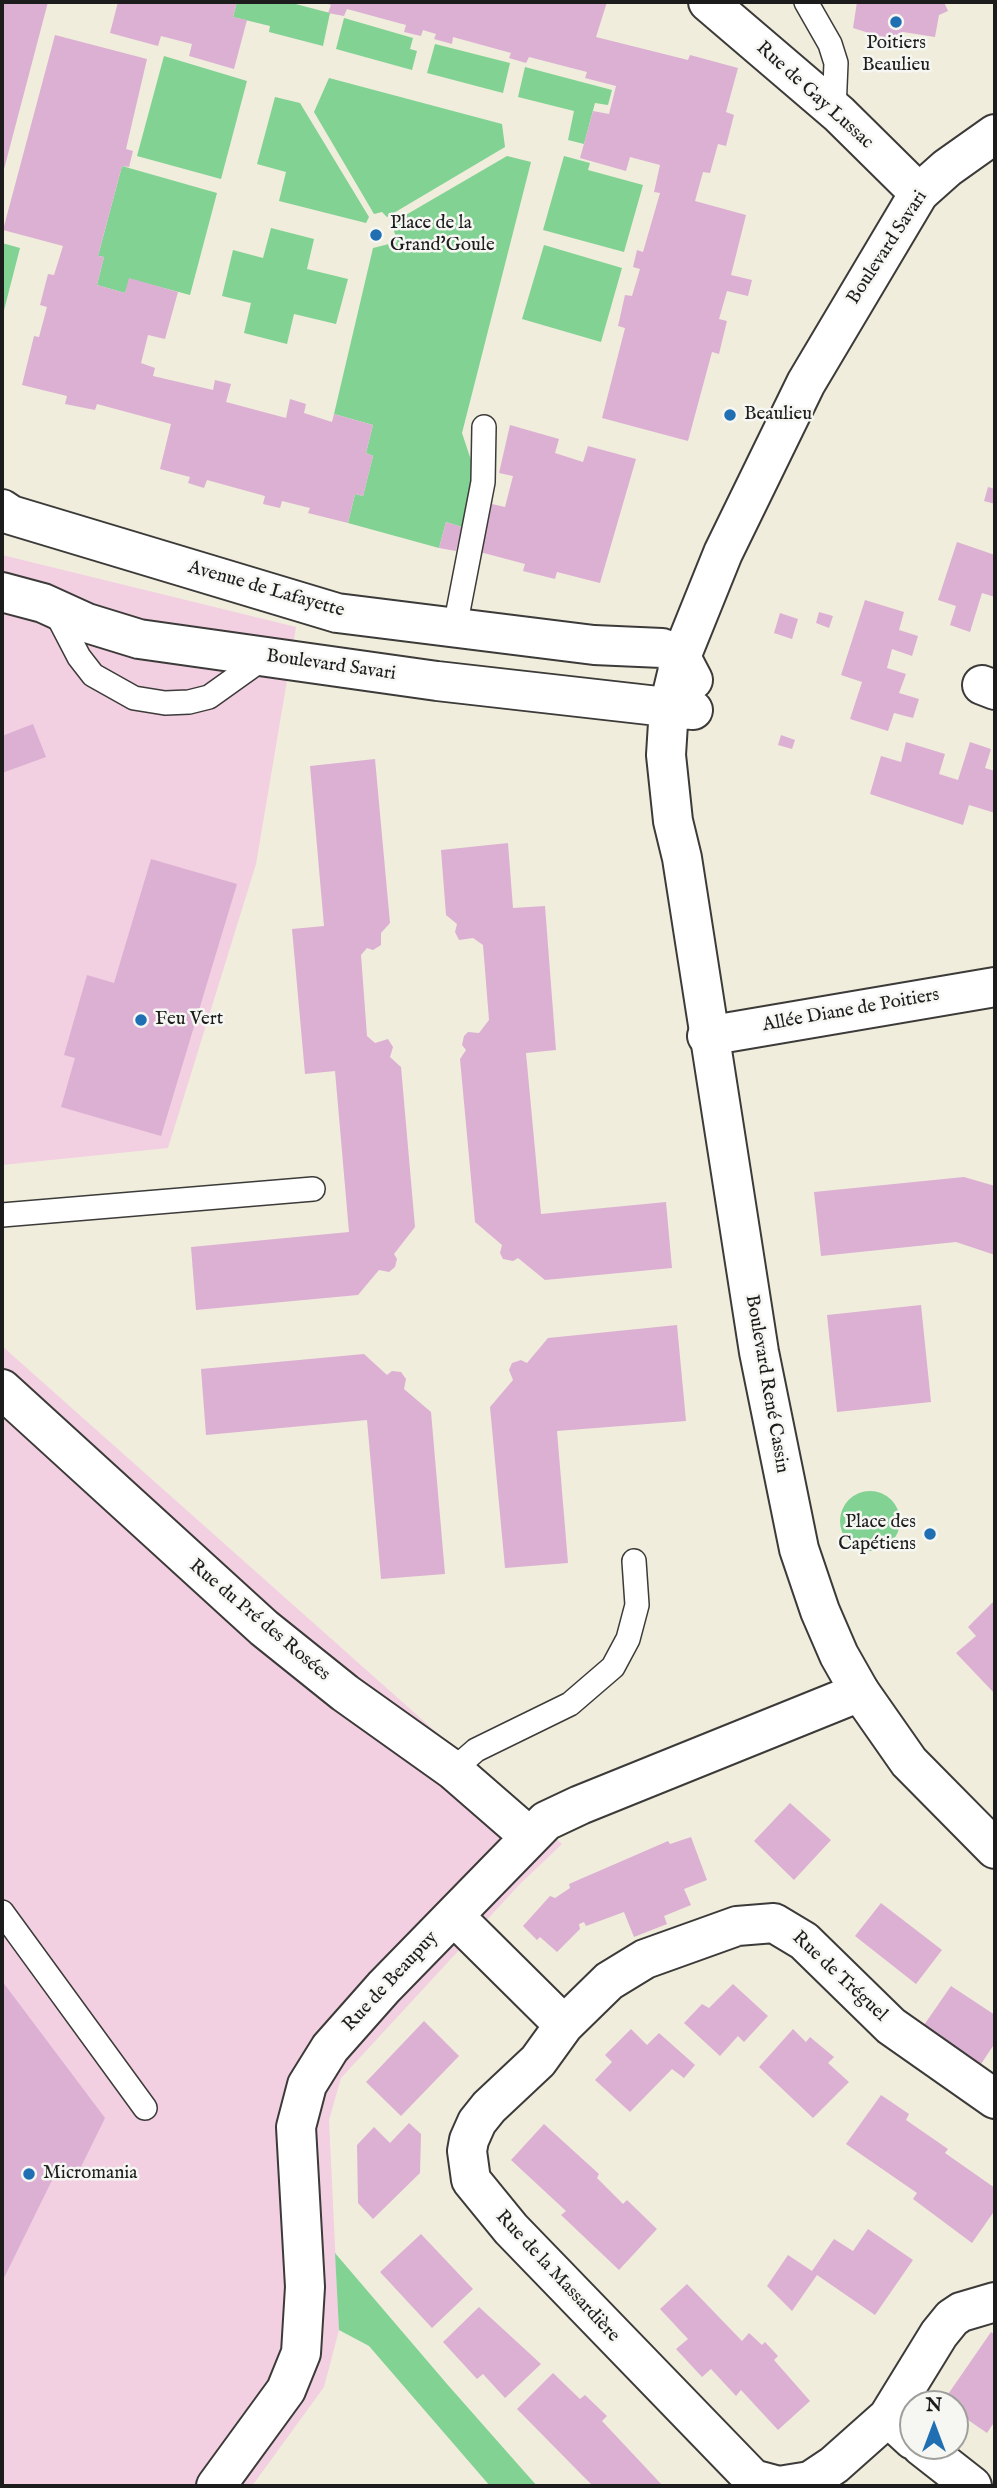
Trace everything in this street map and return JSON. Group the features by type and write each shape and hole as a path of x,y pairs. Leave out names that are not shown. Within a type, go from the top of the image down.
{"street":[{"name":"Rue de Gay Lussac","path":"714,5 834,110 919,193"},
{"name":"Boulevard Savari","path":"686,705 672,653 745,469 764,438 806,383 919,193 947,168 995,134"},
{"name":"Boulevard Savari","path":"686,705 747,546 789,447 806,383"},
{"name":"Avenue de Lafayette","path":"2,509 22,518 337,612 672,653"},
{"name":"Boulevard Savari","path":"2,592 54,609 114,634 139,639 265,657 686,705"},
{"name":"Boulevard René Cassin","path":"686,705 666,755 673,821 682,858 707,1036 759,1352 799,1549 820,1611 839,1655 860,1692 909,1762 995,1849"},
{"name":"Allée Diane de Poitiers","path":"707,1036 995,987"},
{"name":"Rue du Pré des Rosées","path":"2,1389 264,1628 345,1693 453,1770 530,1837"},
{"name":"Rue de Beaupuy","path":"216,2486 286,2390 301,2353 304,2287 296,2127 307,2085 330,2048 530,1837 560,1813 860,1692"},
{"path":"454,1916 564,2025"},
{"name":"Rue de Tréguel","path":"564,2025 610,1981 635,1964 737,1926 774,1923 804,1941 891,2026 995,2099"},
{"name":"Rue de la Massardière","path":"564,2025 538,2061 477,2122 467,2151 471,2180 479,2193 679,2405 753,2479 779,2486 810,2481 899,2429"},
{"path":"916,2390 939,2334 952,2318 961,2312 995,2302"},
{"path":"939,2460 972,2486"}],"lane":[{"path":"806,2 830,44 836,63 834,110"},
{"path":"455,627 483,482 484,427"},
{"path":"54,609 79,657 93,676 134,698 165,703 189,702 209,697 265,657"},
{"path":"2,1215 313,1189"},
{"path":"453,1770 476,1750 569,1704 613,1667 628,1639 637,1605 634,1560"},
{"path":"2,1912 145,2108"}],"shaded area":[{"path":"2,555 296,627 256,864 168,1148 2,1165"},
{"path":"2,1346 562,1844 520,1884 341,2078 329,2120 339,2330 324,2387 252,2486 2,2486"}],"green space":[{"path":"237,2 288,2 330,13 323,46 269,32 270,26 233,17"},
{"path":"344,18 413,38 410,49 417,51 412,70 336,49"},
{"path":"435,44 510,63 503,93 427,73"},
{"path":"164,56 247,81 221,179 137,156"},
{"path":"525,67 612,90 608,105 595,103 584,144 568,140 574,111 518,97"},
{"path":"329,78 502,124 505,147 387,217 382,212 374,214 314,112"},
{"path":"275,97 300,103 369,217 366,223 279,201 286,172 257,164"},
{"path":"507,156 531,162 462,433 474,469 469,507 462,527 446,522 439,548 348,523 355,494 363,496 373,456 366,453 373,425 334,414 373,248 397,242 392,223"},
{"path":"564,156 590,163 588,170 643,185 624,252 543,230"},
{"path":"122,166 217,193 190,295 130,279 125,293 97,285 104,257 98,256"},
{"path":"271,228 314,239 307,269 348,279 336,324 294,314 287,344 244,333 251,303 222,296 233,250 263,258"},
{"path":"2,243 20,248 2,318"},
{"path":"544,245 622,268 601,342 522,319"},
{"path":"870,1491 887,1496 895,1504 900,1521 895,1538 887,1546 870,1551 853,1546 845,1538 840,1521 845,1504 853,1496"},
{"path":"335,2253 537,2486 490,2486 369,2346 339,2330"}],"building":[{"path":"2,2 48,2 3,173 2,173"},
{"path":"118,2 237,2 233,17 247,20 234,69 189,56 192,44 161,36 158,46 110,33"},
{"path":"322,2 607,2 596,37 688,60 690,55 738,68 726,112 734,115 726,146 718,144 710,173 703,172 695,201 746,215 731,275 752,280 748,296 727,291 719,319 727,321 719,354 712,352 688,441 602,418 625,328 618,326 625,295 632,296 640,269 633,267 637,250 643,252 660,193 654,192 660,165 630,157 626,171 580,158 593,111 609,114 616,86 585,78 587,72 529,57 526,63 509,58 511,53 453,37 452,44 434,39 436,34 423,30 421,36 404,32 406,25 347,9 344,16 328,13 331,5"},
{"name":"Poitiers Beaulieu","path":"857,2 944,2 948,11 939,15 935,37 903,32 888,39 853,28"},
{"path":"55,35 147,59 126,149 133,151 129,167 122,166 98,256 104,257 97,285 125,293 129,278 178,292 165,339 148,335 141,363 155,368 153,376 213,390 215,380 231,384 226,402 286,418 290,399 306,404 304,413 332,422 334,414 373,425 366,453 373,456 363,496 355,494 348,523 308,513 310,508 282,501 280,508 263,504 265,496 207,480 204,488 188,483 190,477 160,469 171,424 97,404 95,410 65,404 67,396 22,385 34,336 39,337 47,307 40,305 48,274 54,275 63,246 3,230"},
{"path":"510,425 559,439 555,453 583,462 588,446 636,459 600,583 557,572 555,579 523,571 525,564 480,552 492,504 505,507 513,476 499,473"},
{"path":"988,487 995,489 995,504 984,501"},
{"path":"446,522 462,527 456,551 439,548"},
{"path":"957,542 995,555 995,597 982,593 970,632 950,625 956,606 938,600"},
{"path":"865,600 904,612 899,630 918,636 912,656 892,649 887,668 906,674 899,693 919,699 913,718 894,713 888,731 850,719 862,682 841,675"},
{"path":"819,612 833,616 829,628 816,623"},
{"path":"780,613 798,619 792,639 774,633"},
{"path":"33,724 46,757 2,773 2,736"},
{"path":"781,735 795,740 792,749 778,745"},
{"path":"906,742 945,754 939,774 958,780 970,742 991,749 985,768 995,771 995,813 969,805 963,825 870,794 881,756 901,762"},
{"path":"375,759 390,923 381,933 381,945 373,950 367,948 361,955 367,1036 375,1043 388,1039 393,1047 390,1057 401,1067 415,1227 394,1254 397,1259 395,1267 389,1272 379,1270 358,1295 196,1310 191,1247 349,1232 335,1071 305,1074 292,929 324,926 310,766"},
{"path":"508,843 513,908 545,906 556,1050 526,1053 541,1214 666,1202 672,1268 545,1280 518,1258 513,1261 503,1259 500,1253 502,1245 475,1222 460,1059 466,1050 462,1045 464,1036 468,1032 479,1033 489,1020 483,945 473,938 459,940 455,932 457,924 446,915 441,850"},
{"name":"Feu Vert","path":"151,859 237,884 161,1136 61,1107 75,1058 64,1055 87,975 114,983"},
{"path":"964,1177 995,1186 995,1255 956,1242 821,1256 814,1192"},
{"path":"921,1305 931,1402 837,1412 827,1315"},
{"path":"677,1325 686,1421 557,1431 568,1563 505,1568 490,1407 513,1380 509,1370 512,1363 521,1360 527,1363 548,1338"},
{"path":"364,1354 387,1375 392,1371 401,1372 406,1379 404,1389 431,1412 445,1574 381,1579 367,1420 206,1435 201,1369"},
{"path":"995,1600 995,1694 956,1653 976,1636 968,1627"},
{"path":"790,1803 831,1840 794,1880 754,1841"},
{"path":"691,1837 707,1880 684,1889 691,1905 664,1916 667,1924 634,1937 624,1912 586,1926 584,1922 579,1924 580,1929 557,1952 540,1937 537,1940 523,1926 550,1896 555,1898 570,1888 569,1884 668,1841 670,1844"},
{"path":"881,1903 942,1950 916,1984 855,1936"},
{"path":"2,1981 105,2118 77,2175 59,2166 2,2282"},
{"path":"733,1984 768,2016 744,2042 738,2036 720,2056 684,2023 702,2004 709,2008"},
{"path":"951,1986 995,2015 995,2043 981,2064 922,2028"},
{"path":"424,2021 459,2056 401,2116 366,2082"},
{"path":"631,2029 647,2045 659,2033 695,2065 684,2078 672,2069 630,2112 595,2080 612,2062 605,2055"},
{"path":"793,2029 806,2042 810,2037 834,2057 828,2063 849,2082 813,2118 759,2067"},
{"path":"881,2095 909,2114 906,2120 948,2149 945,2153 995,2188 995,2210 972,2243 913,2199 917,2193 846,2144"},
{"path":"409,2123 421,2134 420,2173 373,2219 358,2203 357,2145 374,2127 390,2143"},
{"path":"544,2124 599,2174 597,2178 623,2204 627,2200 657,2229 619,2270 561,2215 566,2211 511,2160"},
{"path":"868,2229 913,2260 875,2315 817,2275 792,2311 767,2286 788,2255 812,2271 834,2239 853,2251"},
{"path":"421,2234 473,2289 432,2328 380,2272"},
{"path":"687,2284 742,2341 749,2333 762,2345 765,2342 778,2356 774,2360 810,2401 778,2430 741,2390 736,2396 711,2369 702,2377 676,2349 688,2339 660,2309"},
{"path":"479,2307 541,2364 505,2398 483,2374 477,2379 443,2342"},
{"path":"991,2332 995,2335 995,2421 987,2433 969,2421 969,2390 951,2390"},
{"path":"553,2373 580,2399 585,2395 607,2416 602,2421 663,2486 593,2486 517,2409"}],"place":[{"name":"Poitiers Beaulieu","path":"896,22"},
{"name":"Place de la Grand'Goule","path":"376,235"},
{"name":"Beaulieu","path":"730,415"},
{"name":"Feu Vert","path":"141,1020"},
{"name":"Place des Capétiens","path":"930,1534"},
{"name":"Micromania","path":"29,2174"}]}
